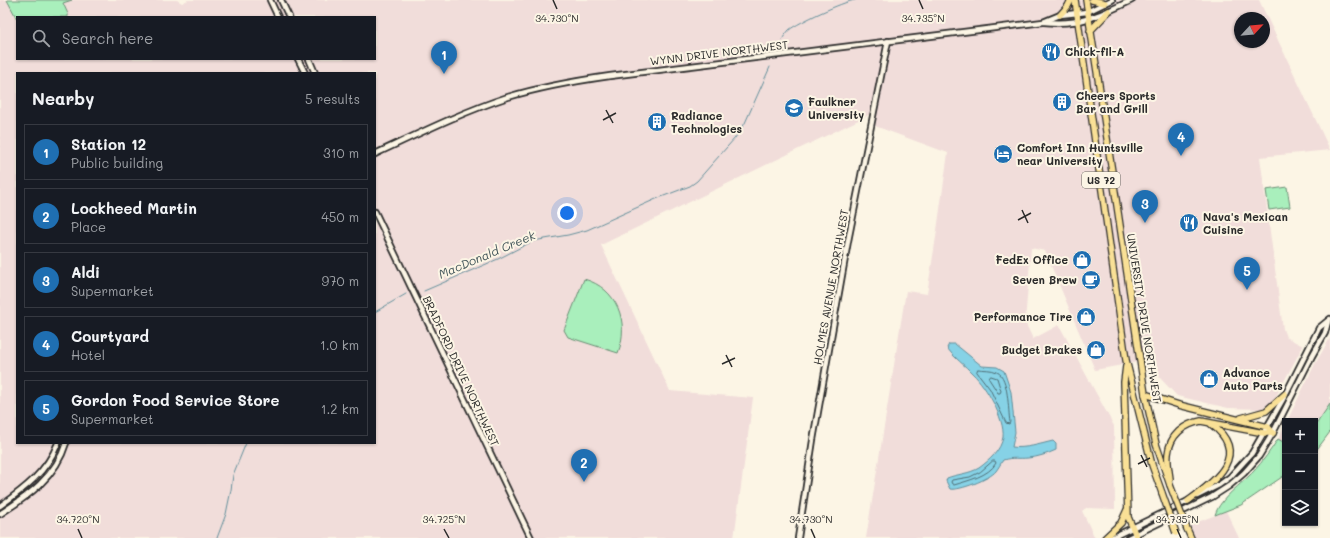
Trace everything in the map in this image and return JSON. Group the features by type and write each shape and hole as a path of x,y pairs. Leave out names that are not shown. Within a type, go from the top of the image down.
{"highway":[{"path":"1060,15 1072,0"},
{"name":"UNIVERSITY DRIVE NORTHWEST","path":"1075,0 1126,360 1152,465 1177,536"},
{"name":"UNIVERSITY DRIVE NORTHWEST","path":"1086,0 1145,394 1156,444 1191,538"},
{"path":"1092,0 1105,3"},
{"path":"1090,31 1109,11"},
{"path":"1126,360 1124,382 1128,517 1136,536"},
{"path":"1145,394 1179,405 1268,427 1273,433"},
{"path":"1239,419 1266,411 1285,394"},
{"path":"1170,485 1168,454 1174,436 1191,423 1201,421 1264,433 1273,433"},
{"path":"1188,501 1217,478 1224,469 1227,461 1229,451 1227,440 1221,431 1211,423"},
{"path":"1105,538 1121,523 1128,508"}],"street":[{"path":"270,0 278,16"},
{"path":"281,0 289,16"},
{"path":"1087,12 1112,0"},
{"path":"1043,22 1060,24 1088,19 1132,0"},
{"name":"WYNN DRIVE NORTHWEST","path":"376,154 434,126 482,106 550,86 610,76 1043,22 1060,15 1087,12"},
{"name":"HOLMES AVENUE NORTHWEST","path":"798,538 813,440 848,241 888,41"},
{"path":"298,60 304,72"},
{"path":"309,60 315,72"},
{"name":"BRADFORD DRIVE NORTHWEST","path":"376,214 531,538"},
{"path":"1111,538 1188,501 1219,485 1230,477 1252,454 1268,427 1319,328 1329,320"},
{"path":"1128,538 1136,536 1212,497 1229,486 1244,473 1259,456 1273,433 1325,333 1329,320"},
{"path":"0,506 24,489 36,478 49,461 58,444"},
{"path":"0,514 34,490 44,481 57,464 66,444"}],"shaded area":[{"path":"0,0 7,0 16,17 16,60 376,60 376,16 68,16 63,3 72,0 177,0 182,3 188,0 1259,0 1265,12 1234,12 1234,48 1270,48 1270,23 1330,150 1260,157 1283,329 1286,337 1303,346 1274,400 1261,409 1228,408 1177,396 1144,361 1095,370 1045,251 1031,248 1025,322 1033,339 1059,325 1114,426 1115,509 1086,508 1082,511 1095,538 866,538 906,291 927,294 948,153 875,126 877,111 601,245 670,391 753,398 734,538 0,538"},
{"path":"1330,338 1330,404 1318,422 1318,418 1288,418 1315,364"},
{"path":"1282,431 1282,441 1278,439"},
{"path":"1226,511 1239,538 1195,538 1190,525"}],"green space":[{"path":"7,0 72,0 63,3 68,16 16,17"},
{"path":"1287,187 1290,207 1269,210 1266,190"},
{"path":"584,279 595,283 605,290 618,308 622,330 618,353 568,337 564,330"},
{"path":"1330,404 1330,432 1318,448 1318,422"},
{"path":"1278,439 1282,441 1282,477 1241,505 1215,515 1226,497 1254,471"}],"water":[{"path":"949,344 955,344 982,366 997,367 1004,371 1011,392 1015,432 1012,447 1027,447 1053,441 1056,444 1056,450 1036,457 1003,460 993,474 981,481 960,488 950,489 946,481 947,478 971,472 987,462 1002,442 1003,430 998,412 989,394 978,379 950,352 947,348"}],"waterway":[{"name":"MacDonald Creek","path":"779,46 786,34 794,26 831,8 855,0"},
{"name":"MacDonald Creek","path":"424,291 498,259 533,241 587,230 656,199 690,186 697,181 735,138 745,123 770,67"},
{"name":"MacDonald Creek","path":"376,311 406,294"},
{"name":"MacDonald Creek","path":"217,538 226,514 233,475 246,444"}],"place":[{"name":"Chick-fil-A","path":"1051,52"},
{"name":"Station 12","path":"444,74"},
{"name":"Cheers Sports Bar and Grill","path":"1062,102"},
{"name":"Faulkner University","path":"794,108"},
{"name":"Radiance Technologies","path":"657,122"},
{"name":"Comfort Inn Huntsville near University","path":"1003,154"},
{"name":"Courtyard","path":"1181,156"},
{"name":"Aldi","path":"1145,223"},
{"name":"Nava's Mexican Cuisine","path":"1189,223"},
{"name":"FedEx Office","path":"1082,260"},
{"name":"Seven Brew","path":"1091,280"},
{"name":"Gordon Food Service Store","path":"1247,290"},
{"name":"Performance Tire","path":"1086,317"},
{"name":"Budget Brakes","path":"1096,350"},
{"name":"Advance Auto Parts","path":"1209,379"},
{"name":"Lockheed Martin","path":"584,482"}]}
